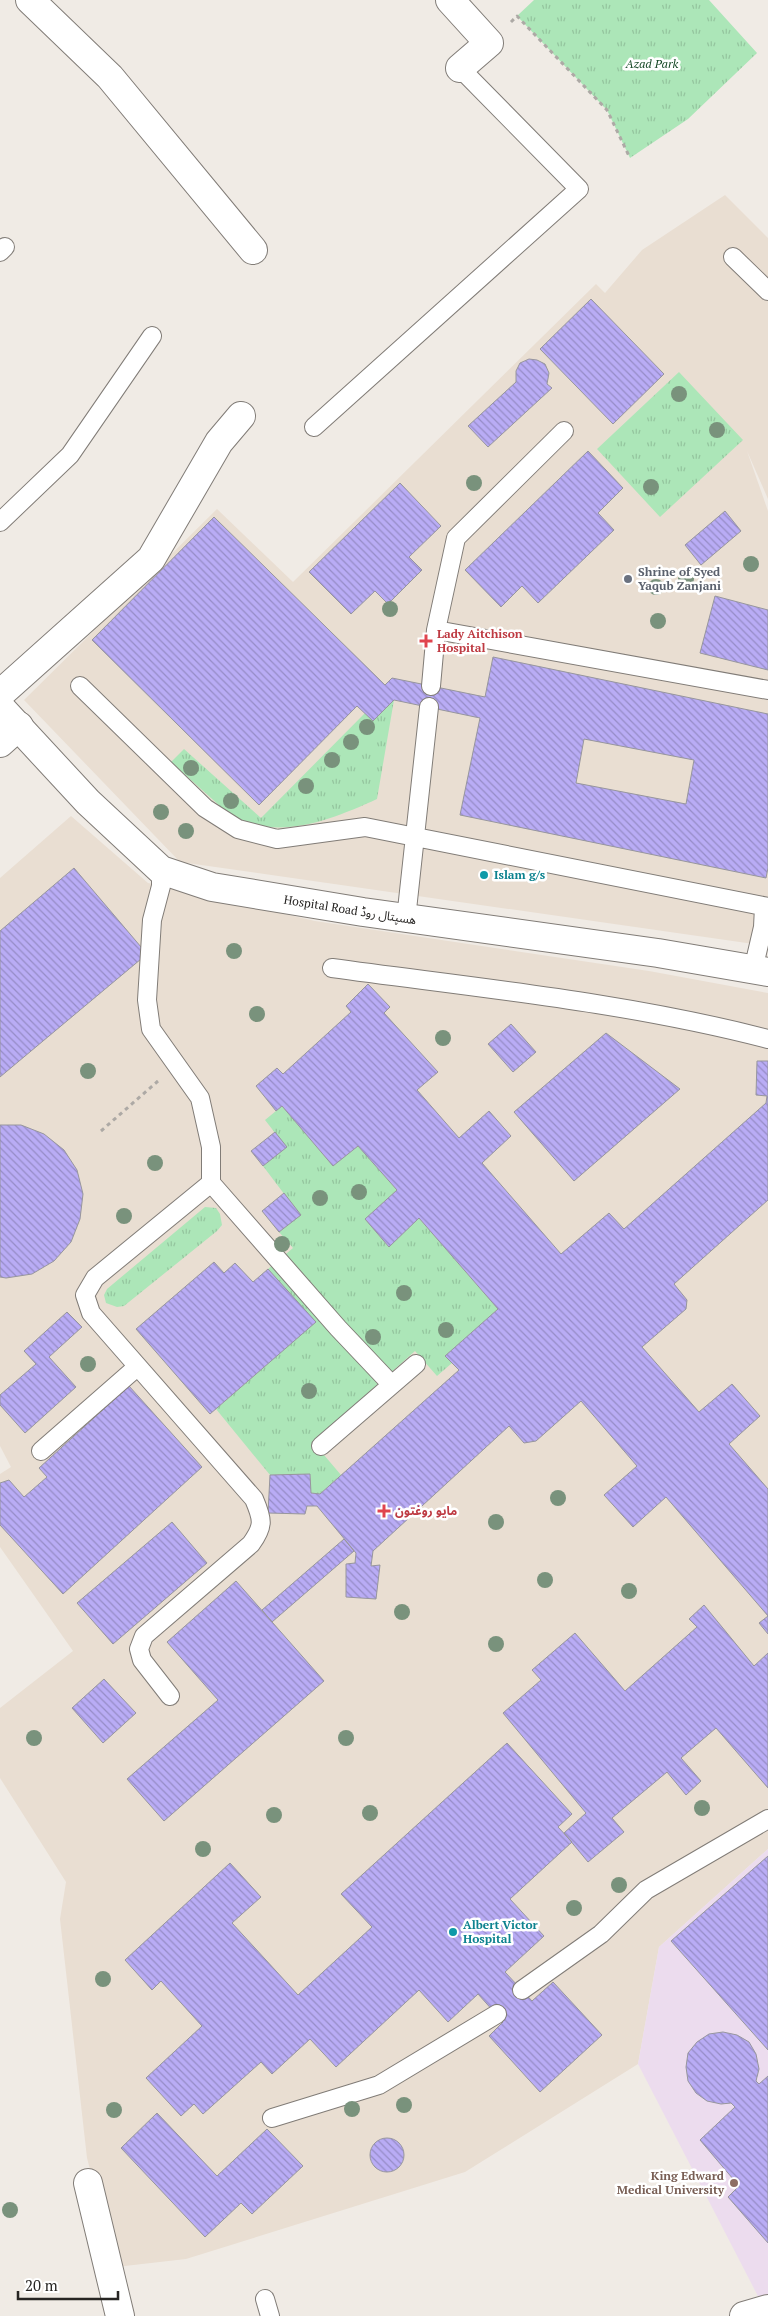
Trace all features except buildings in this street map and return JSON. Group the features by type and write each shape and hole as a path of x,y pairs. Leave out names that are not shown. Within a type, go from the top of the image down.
{"street":[{"path":"30,0 110,77 253,250"},
{"path":"450,0 489,43 460,68"},
{"path":"0,694 151,558 219,442 241,416"},
{"name":"Hospital Road ھسپتال روڈ","path":"0,707 9,735 88,802 161,870 212,887 406,919 658,954 761,971"},
{"path":"88,2182 120,2316"},
{"path":"744,2316 768,2309"}],"lane":[{"path":"314,427 580,189 460,68"},
{"path":"733,257 768,291"},
{"path":"0,522 70,456 152,336"},
{"path":"431,686 436,630 456,538 564,431"},
{"path":"436,630 768,690"},
{"path":"80,686 205,808 238,829 278,839 365,827 766,907 761,971"},
{"path":"406,919 429,707"},
{"path":"161,870 161,886 152,920 147,1000 151,1029 200,1098 211,1147 211,1183 338,1328 391,1384"},
{"path":"332,968 600,1005 706,1023 768,1039"},
{"path":"170,1696 142,1660 139,1649 144,1636 251,1544 261,1530 261,1514 254,1499 91,1313 85,1295 95,1278 211,1183"},
{"path":"321,1446 416,1364"},
{"path":"42,1451 137,1367"},
{"path":"522,1990 601,1934 646,1890 768,1819"},
{"path":"272,2118 378,2085 497,2014"},
{"path":"265,2299 270,2316"}],"path":[{"path":"489,43 517,16 607,110 630,158"},
{"path":"101,1131 177,1064"}],"shaded area":[{"name":"Lady Aitchison Hospital","path":"725,195 768,238 768,499 747,451 768,511 768,946 180,862 24,700 217,509 293,582 596,284 605,293 642,250"},
{"name":"مایو روغتون","path":"71,816 148,883 315,921 649,971 768,993 768,1849 659,1947 638,2064 465,2172 186,2259 116,2267 87,2158 60,1919 66,1882 0,1778 0,1708 73,1651 0,1547 0,1474 11,1467 0,1446 0,878"},
{"name":"King Edward Medical University","path":"768,1849 768,2302 762,2304 638,2064 659,1947"}],"green space":[{"name":"Azad Park","path":"534,0 709,0 757,53 688,119 630,158 607,110 517,16"},
{"path":"679,372 743,440 660,517 597,449"},
{"path":"394,700 377,799 323,820 305,825 286,827 268,827 249,823 231,816 171,762 184,749 261,818 365,713 373,721"},
{"path":"282,1106 333,1166 358,1146 397,1190 365,1219 388,1246 419,1218 498,1309 446,1356 452,1363 437,1376 415,1351 313,1442 341,1475 320,1494 311,1493 310,1474 270,1475 216,1409 315,1322 268,1269 293,1248 279,1232 300,1215 263,1166 286,1147 265,1120"},
{"path":"205,1207 216,1208 220,1214 222,1225 217,1231 124,1306 117,1307 106,1303 104,1295 107,1289"}],"place":[{"name":"Shrine of Syed Yaqub Zanjani","path":"628,579"},
{"name":"Lady Aitchison Hospital","path":"426,641"},
{"name":"Islam g/s","path":"484,875"},
{"name":"مایو روغتون","path":"384,1511"},
{"name":"Albert Victor Hospital","path":"453,1932"},
{"name":"King Edward Medical University","path":"734,2183"}]}
